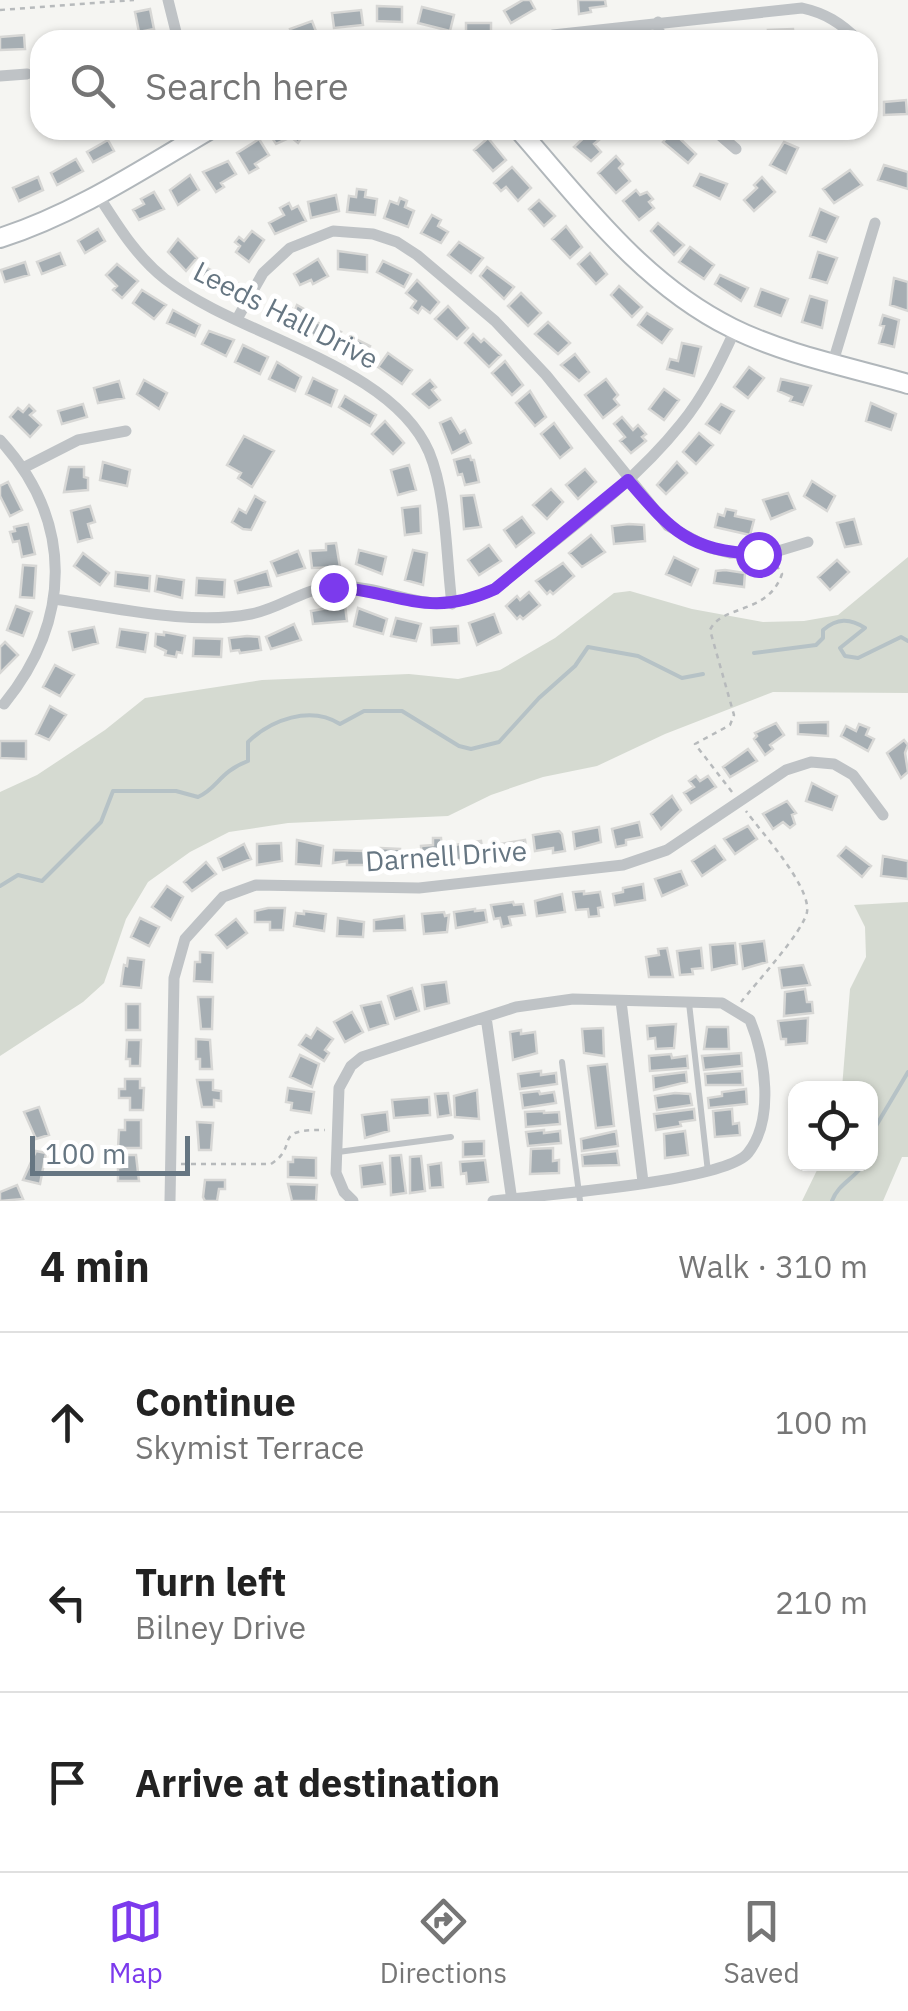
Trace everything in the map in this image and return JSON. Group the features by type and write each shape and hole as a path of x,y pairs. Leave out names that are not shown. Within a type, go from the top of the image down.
{"street":[{"path":"168,0 176,30"},
{"path":"588,30 802,8 819,11 847,30"},
{"path":"658,22 659,30"},
{"path":"0,76 26,74"},
{"path":"0,238 36,226 98,195 192,140"},
{"path":"528,140 646,270 687,303 736,330 908,384"},
{"path":"726,140 736,149"},
{"name":"Leeds Hall Drive","path":"98,195 150,266 188,294 376,389 412,424 437,476 452,604"},
{"path":"833,362 875,223"},
{"path":"237,319 263,273 290,248 334,232 362,232 397,242 418,255 495,322 546,376 668,526 710,548 758,554 808,542"},
{"path":"52,599 211,619 252,614 333,587 354,588 431,606 452,604 495,589 628,480 684,421 736,330"},
{"path":"25,467 78,440 126,431"},
{"path":"0,440 25,467 43,506 52,536 55,568 49,624 25,677 4,704"},
{"name":"Darnell Drive","path":"170,1201 172,993 177,960 186,939 224,897 256,885 419,888 622,865 668,850 786,770 822,762 853,775 883,815"},
{"path":"353,1201 344,1192 336,1173 339,1088 350,1066 362,1058 516,1008 573,999 722,1004 750,1020 756,1036 765,1112 747,1154 732,1165 708,1173 579,1196 493,1201"},
{"path":"621,1001 643,1182"},
{"path":"486,1018 512,1200"}],"lane":[{"path":"689,1004 708,1173"},
{"path":"562,1062 579,1196"},
{"path":"337,1152 451,1137"}],"path":[{"path":"0,10 134,0"},
{"path":"735,1009 801,926 807,910 805,894 795,878 695,744 730,725 734,715 710,630 712,623 755,605 774,590 782,574 774,561 758,554"},
{"path":"170,1164 271,1164 279,1158 290,1135 299,1129 337,1130"}],"shaded area":[{"path":"908,557 908,693 773,692 665,734 597,766 543,777 491,795 448,816 288,823 229,832 190,852 148,882 126,919 104,983 83,1002 0,1056 0,792 37,775 145,698 262,680 409,674 458,679 500,670 555,638 614,593 630,591 692,609 763,622 838,615"},
{"path":"908,902 908,1157 902,1157 883,1201 802,1201 817,1171 878,1171 878,1081 843,1081 850,989 866,957 865,927 854,905"}],"building":[{"path":"530,0 535,9 511,23 504,11"},
{"path":"578,0 605,0 606,6 579,14"},
{"path":"377,6 402,7 402,22 377,21"},
{"path":"422,7 454,15 450,30 418,23"},
{"path":"150,9 154,29 139,30 135,12"},
{"path":"361,10 363,25 334,28 332,13"},
{"path":"312,21 315,30 290,30"},
{"path":"466,23 491,23 491,30 466,30"},
{"path":"24,35 25,49 0,50 0,37"},
{"path":"906,100 907,114 884,115 884,102"},
{"path":"108,140 114,151 93,162 87,152"},
{"path":"260,140 269,155 249,173 237,153"},
{"path":"490,140 506,160 493,171 474,150"},
{"path":"581,140 599,140 594,144 601,152 591,161 574,147"},
{"path":"681,140 696,154 688,163 663,142"},
{"path":"784,142 798,148 786,173 770,165"},
{"path":"616,156 623,164 619,168 630,181 616,193 598,173"},
{"path":"76,159 83,171 57,185 51,173"},
{"path":"228,161 236,174 221,183 224,187 216,192 203,172"},
{"path":"884,165 908,172 908,189 878,180"},
{"path":"512,167 531,188 518,201 506,187 501,191 494,183"},
{"path":"850,170 862,185 834,203 823,189"},
{"path":"700,174 727,184 720,199 694,186"},
{"path":"190,175 199,190 178,205 170,190"},
{"path":"38,177 43,190 19,201 13,188"},
{"path":"762,177 775,192 754,211 744,200"},
{"path":"357,189 366,190 365,197 377,199 375,215 347,212 349,196 356,197"},
{"path":"636,190 640,195 647,192 654,208 639,220 623,201"},
{"path":"154,192 164,209 139,220 133,210 144,204 141,199"},
{"path":"336,195 339,211 311,218 308,202"},
{"path":"400,198 407,201 405,207 414,211 408,227 384,218 390,201 398,204"},
{"path":"539,200 555,216 544,226 529,209"},
{"path":"289,203 292,209 298,206 306,221 275,234 269,223 284,215 280,208"},
{"path":"820,209 838,217 826,242 810,236"},
{"path":"432,215 441,220 438,226 448,232 441,243 421,233"},
{"path":"658,223 684,245 674,255 651,231"},
{"path":"566,226 582,247 570,258 552,239"},
{"path":"98,229 105,241 85,253 78,241"},
{"path":"252,231 264,240 249,262 236,252 240,246 235,242 239,237 244,241"},
{"path":"178,239 197,258 186,271 168,252"},
{"path":"459,242 483,258 471,273 448,255"},
{"path":"690,247 714,265 704,279 679,262"},
{"path":"338,251 367,255 367,272 338,269"},
{"path":"818,252 837,258 827,283 810,278"},
{"path":"60,253 65,265 42,274 37,262"},
{"path":"590,253 607,274 596,284 578,264"},
{"path":"318,259 328,276 313,284 311,280 300,285 294,274"},
{"path":"383,261 411,274 404,287 377,272"},
{"path":"25,262 29,275 5,282 1,270"},
{"path":"117,264 138,281 122,298 106,275"},
{"path":"205,267 237,283 230,297 200,280"},
{"path":"487,267 514,287 504,299 480,276"},
{"path":"720,275 748,288 741,301 715,284"},
{"path":"894,278 908,282 908,311 890,305"},
{"path":"417,280 439,302 430,313 422,307 418,313 411,308 416,301 406,293"},
{"path":"619,286 642,307 632,317 611,295"},
{"path":"761,289 788,299 781,316 755,306"},
{"path":"142,290 166,305 154,319 133,303"},
{"path":"521,293 541,313 528,326 508,306"},
{"path":"810,296 827,301 822,328 802,322"},
{"path":"272,301 295,310 297,305 304,309 297,328 266,312"},
{"path":"448,306 468,328 457,339 435,319"},
{"path":"173,310 200,325 195,336 167,323"},
{"path":"647,313 672,329 662,343 638,325"},
{"path":"883,315 899,320 894,347 879,343"},
{"path":"308,319 341,332 334,346 303,330"},
{"path":"548,322 570,343 558,354 535,334"},
{"path":"209,331 234,340 226,356 202,344"},
{"path":"473,334 501,355 489,367 465,343"},
{"path":"350,336 370,346 364,358 343,351"},
{"path":"682,343 701,347 694,376 667,369 670,359 678,361"},
{"path":"243,345 268,357 260,374 235,362"},
{"path":"388,353 412,370 402,384 378,367"},
{"path":"575,354 589,372 579,381 561,365"},
{"path":"505,361 523,385 512,395 492,373"},
{"path":"277,362 301,377 295,391 269,379"},
{"path":"749,367 764,378 748,398 734,387"},
{"path":"313,378 337,390 331,406 306,394"},
{"path":"606,379 618,395 614,399 619,405 603,418 585,395"},
{"path":"781,379 811,386 803,405 778,391"},
{"path":"144,380 167,393 159,409 137,394"},
{"path":"430,380 440,400 429,408 413,394"},
{"path":"119,381 124,398 98,403 94,388"},
{"path":"664,389 679,400 664,420 649,409"},
{"path":"530,391 546,417 535,426 516,403"},
{"path":"345,396 376,415 370,426 339,407"},
{"path":"871,403 896,414 891,430 866,421"},
{"path":"83,404 87,417 62,424 58,411"},
{"path":"721,404 734,411 720,433 706,424"},
{"path":"29,405 35,411 30,415 41,425 30,437 10,417 18,408 23,412"},
{"path":"622,417 633,430 638,425 646,434 642,437 646,441 631,453 620,441 625,437 614,424"},
{"path":"451,418 460,433 465,430 471,443 452,453 440,423"},
{"path":"385,421 404,443 393,454 372,434"},
{"path":"554,423 572,448 560,458 541,434"},
{"path":"699,433 713,445 696,464 683,452"},
{"path":"244,436 274,451 252,487 238,478 241,473 227,465"},
{"path":"470,456 479,482 465,485 454,460"},
{"path":"103,462 130,470 127,486 100,480"},
{"path":"677,462 687,473 666,494 657,485"},
{"path":"409,465 416,490 398,495 391,470"},
{"path":"69,467 84,467 88,490 64,492"},
{"path":"585,469 596,482 578,499 566,485"},
{"path":"812,481 835,496 827,511 804,496"},
{"path":"8,482 22,510 10,516 0,496 0,486"},
{"path":"551,489 563,502 547,519 533,505"},
{"path":"788,493 795,509 771,519 763,500"},
{"path":"474,495 481,527 464,529 461,496"},
{"path":"255,496 265,502 251,530 243,529 232,522 239,509 246,513"},
{"path":"90,506 95,522 88,524 92,538 78,542 71,511"},
{"path":"420,506 421,533 405,535 402,508"},
{"path":"726,509 736,511 735,516 754,520 750,535 715,527 718,514 724,516"},
{"path":"522,517 534,533 516,547 504,530"},
{"path":"854,519 861,544 845,547 837,523"},
{"path":"28,524 35,554 22,557 19,541 13,542 10,532"},
{"path":"644,525 645,541 614,544 612,526"},
{"path":"591,535 605,552 582,567 569,553"},
{"path":"336,543 340,567 312,568 310,551 326,550 326,544"},
{"path":"489,545 501,561 479,575 468,560"},
{"path":"359,550 386,557 382,574 356,564"},
{"path":"413,550 427,553 423,585 405,580"},
{"path":"298,551 305,568 277,576 271,562"},
{"path":"83,553 109,573 100,585 74,566"},
{"path":"674,557 698,569 691,585 666,574"},
{"path":"837,560 849,572 830,590 818,577"},
{"path":"563,563 574,576 553,594 547,594 536,581"},
{"path":"23,565 36,566 34,598 20,597"},
{"path":"267,571 271,586 238,593 235,581"},
{"path":"716,571 745,573 744,587 714,583"},
{"path":"116,572 150,576 149,591 115,586"},
{"path":"157,576 184,580 182,598 155,591"},
{"path":"197,578 225,580 224,597 196,595"},
{"path":"529,592 540,605 523,619 517,619 506,606"},
{"path":"345,605 347,621 313,624 311,611"},
{"path":"16,606 32,612 23,636 7,630"},
{"path":"358,608 387,619 383,634 354,626"},
{"path":"494,614 501,633 477,645 469,623"},
{"path":"396,618 421,624 416,641 391,636"},
{"path":"294,624 301,640 271,649 266,637"},
{"path":"458,626 459,643 432,645 431,628"},
{"path":"94,627 98,643 73,650 69,632"},
{"path":"120,629 148,633 145,652 117,647"},
{"path":"156,634 185,636 182,653 177,652 176,657 165,655 166,651 155,646"},
{"path":"259,637 261,650 231,651 229,638"},
{"path":"194,638 222,639 221,657 193,656"},
{"path":"5,642 18,655 0,673 0,647"},
{"path":"55,665 74,675 60,696 43,687"},
{"path":"50,706 66,715 49,740 36,734"},
{"path":"828,722 828,736 798,734 798,723"},
{"path":"776,723 784,735 770,745 773,749 765,755 754,739 755,733"},
{"path":"859,724 869,728 866,735 874,739 868,751 841,736 846,726 856,731"},
{"path":"904,740 908,745 908,772 901,778 887,753"},
{"path":"0,741 26,741 26,759 0,758"},
{"path":"748,749 757,761 730,777 723,767"},
{"path":"696,776 700,781 708,776 716,787 691,803 684,793 694,787 689,781"},
{"path":"812,783 837,796 832,810 806,801"},
{"path":"672,796 681,810 661,829 651,814"},
{"path":"787,801 796,813 792,815 795,824 790,828 783,822 773,829 763,814"},
{"path":"639,822 642,837 616,847 612,829"},
{"path":"748,826 757,839 735,854 724,839"},
{"path":"599,827 601,842 575,849 573,832"},
{"path":"559,831 565,851 535,851 533,835"},
{"path":"433,838 441,838 443,865 422,864 421,846 433,845"},
{"path":"297,840 323,846 321,866 296,864"},
{"path":"525,840 527,852 496,859 494,845"},
{"path":"481,841 484,860 456,860 454,845"},
{"path":"281,843 282,861 257,865 257,844"},
{"path":"244,844 251,859 223,870 218,858"},
{"path":"715,846 725,860 702,876 692,861"},
{"path":"846,847 871,866 862,877 838,856"},
{"path":"400,849 399,865 371,868 372,851"},
{"path":"334,850 365,851 364,865 333,863"},
{"path":"883,856 908,861 908,879 881,876"},
{"path":"206,862 216,874 192,891 184,882"},
{"path":"681,871 687,885 662,896 655,879"},
{"path":"643,884 645,900 615,905 613,894"},
{"path":"167,886 183,897 171,920 152,907"},
{"path":"573,892 600,892 603,907 598,908 599,916 589,917 588,909 576,910"},
{"path":"562,894 565,912 537,916 535,901"},
{"path":"523,904 525,915 509,917 511,925 502,927 500,918 494,919 491,905"},
{"path":"285,908 283,930 270,930 270,922 255,922 255,911"},
{"path":"485,910 487,922 456,928 454,912"},
{"path":"296,913 326,914 324,931 294,926"},
{"path":"422,914 449,915 447,932 424,934"},
{"path":"404,916 405,930 374,931 374,920"},
{"path":"140,918 159,927 149,946 131,937"},
{"path":"338,918 364,922 363,937 337,936"},
{"path":"236,919 247,933 227,948 216,935"},
{"path":"764,941 767,962 743,969 740,944"},
{"path":"735,943 737,964 712,970 710,945"},
{"path":"667,948 673,977 649,977 646,957 659,955 658,949"},
{"path":"701,948 703,968 680,975 677,951"},
{"path":"200,952 213,953 212,982 194,981"},
{"path":"128,958 144,960 141,988 121,986"},
{"path":"803,965 810,985 782,988 779,968"},
{"path":"446,982 449,1003 425,1009 422,985"},
{"path":"412,988 419,1011 395,1019 388,996"},
{"path":"805,989 813,1013 784,1016 785,992"},
{"path":"198,997 213,997 212,1029 201,1029"},
{"path":"381,1002 388,1024 369,1030 361,1006"},
{"path":"126,1004 140,1004 140,1030 126,1030"},
{"path":"352,1012 363,1032 345,1042 334,1022"},
{"path":"808,1018 807,1043 786,1045 778,1021"},
{"path":"676,1024 674,1048 656,1049 655,1038 648,1039 647,1026"},
{"path":"707,1027 728,1027 729,1049 704,1049"},
{"path":"317,1028 333,1039 325,1050 329,1053 324,1061 299,1045 306,1035 311,1038"},
{"path":"603,1028 604,1056 584,1053 582,1029"},
{"path":"521,1030 521,1034 535,1032 537,1053 513,1060 510,1032"},
{"path":"196,1039 210,1040 212,1069 200,1069"},
{"path":"127,1040 141,1040 140,1066 130,1066 130,1059 126,1059"},
{"path":"741,1053 742,1066 704,1070 702,1056"},
{"path":"671,1054 672,1058 687,1056 688,1068 650,1071 649,1056"},
{"path":"300,1055 319,1064 312,1087 290,1077"},
{"path":"607,1064 614,1126 596,1128 588,1066"},
{"path":"541,1071 541,1075 556,1073 557,1084 520,1089 518,1074"},
{"path":"742,1071 743,1085 706,1085 705,1074"},
{"path":"686,1072 687,1082 654,1090 653,1076"},
{"path":"125,1079 140,1079 140,1088 144,1088 143,1110 130,1110 130,1098 119,1098 119,1089 125,1089"},
{"path":"197,1080 213,1080 213,1090 221,1091 221,1101 214,1100 214,1107 202,1107"},
{"path":"288,1088 314,1092 311,1113 291,1110 292,1103 286,1102"},
{"path":"746,1089 747,1104 709,1108 708,1098"},
{"path":"477,1090 479,1119 455,1117 454,1096"},
{"path":"554,1092 556,1103 523,1108 521,1093"},
{"path":"448,1093 451,1115 438,1117 435,1094"},
{"path":"690,1094 692,1105 657,1110 655,1096"},
{"path":"429,1097 430,1115 394,1118 392,1100"},
{"path":"39,1107 49,1135 36,1139 24,1112"},
{"path":"694,1109 695,1120 656,1130 654,1114"},
{"path":"732,1109 733,1124 739,1123 740,1135 715,1137 713,1111"},
{"path":"387,1112 389,1131 365,1138 362,1115"},
{"path":"525,1112 559,1112 560,1124 526,1127"},
{"path":"125,1120 141,1120 141,1148 118,1148 119,1130 125,1130"},
{"path":"197,1122 213,1123 211,1150 199,1150"},
{"path":"560,1131 561,1143 528,1146 526,1132"},
{"path":"616,1131 618,1146 582,1151 581,1139"},
{"path":"685,1131 688,1155 665,1158 664,1134"},
{"path":"484,1141 484,1156 463,1157 463,1142"},
{"path":"553,1148 553,1161 559,1160 559,1173 530,1174 531,1149"},
{"path":"36,1151 46,1153 40,1184 23,1180"},
{"path":"617,1151 619,1165 583,1166 582,1155"},
{"path":"123,1155 136,1155 139,1181 118,1181"},
{"path":"401,1155 406,1193 391,1195 390,1156"},
{"path":"421,1156 425,1191 410,1193 410,1157"},
{"path":"293,1157 316,1158 316,1178 288,1177 288,1162 293,1162"},
{"path":"485,1160 488,1182 467,1184 460,1162"},
{"path":"382,1163 385,1184 362,1187 360,1166"},
{"path":"441,1163 443,1187 430,1188 428,1165"},
{"path":"205,1180 225,1180 225,1189 219,1189 217,1201 205,1201"},
{"path":"288,1184 317,1185 316,1201 292,1201"},
{"path":"17,1185 23,1199 0,1201 0,1192"}],"waterway":[{"path":"754,653 816,645 823,638 823,630 844,621 865,628 840,648 845,656 858,658 901,637 908,641"},
{"path":"0,886 18,875 42,881 101,822 113,791 176,791 198,797 248,761 248,742 257,734 291,718 316,716 340,724 364,711 402,711 459,746 471,749 499,742 575,666 588,647 638,656 682,678 703,674"},
{"path":"878,1123 908,1072"},
{"path":"832,1201 858,1171"}],"route":[{"path":"333,587 354,588 431,606 474,599 495,589 628,480 668,526 684,536 730,553 758,554"}]}
